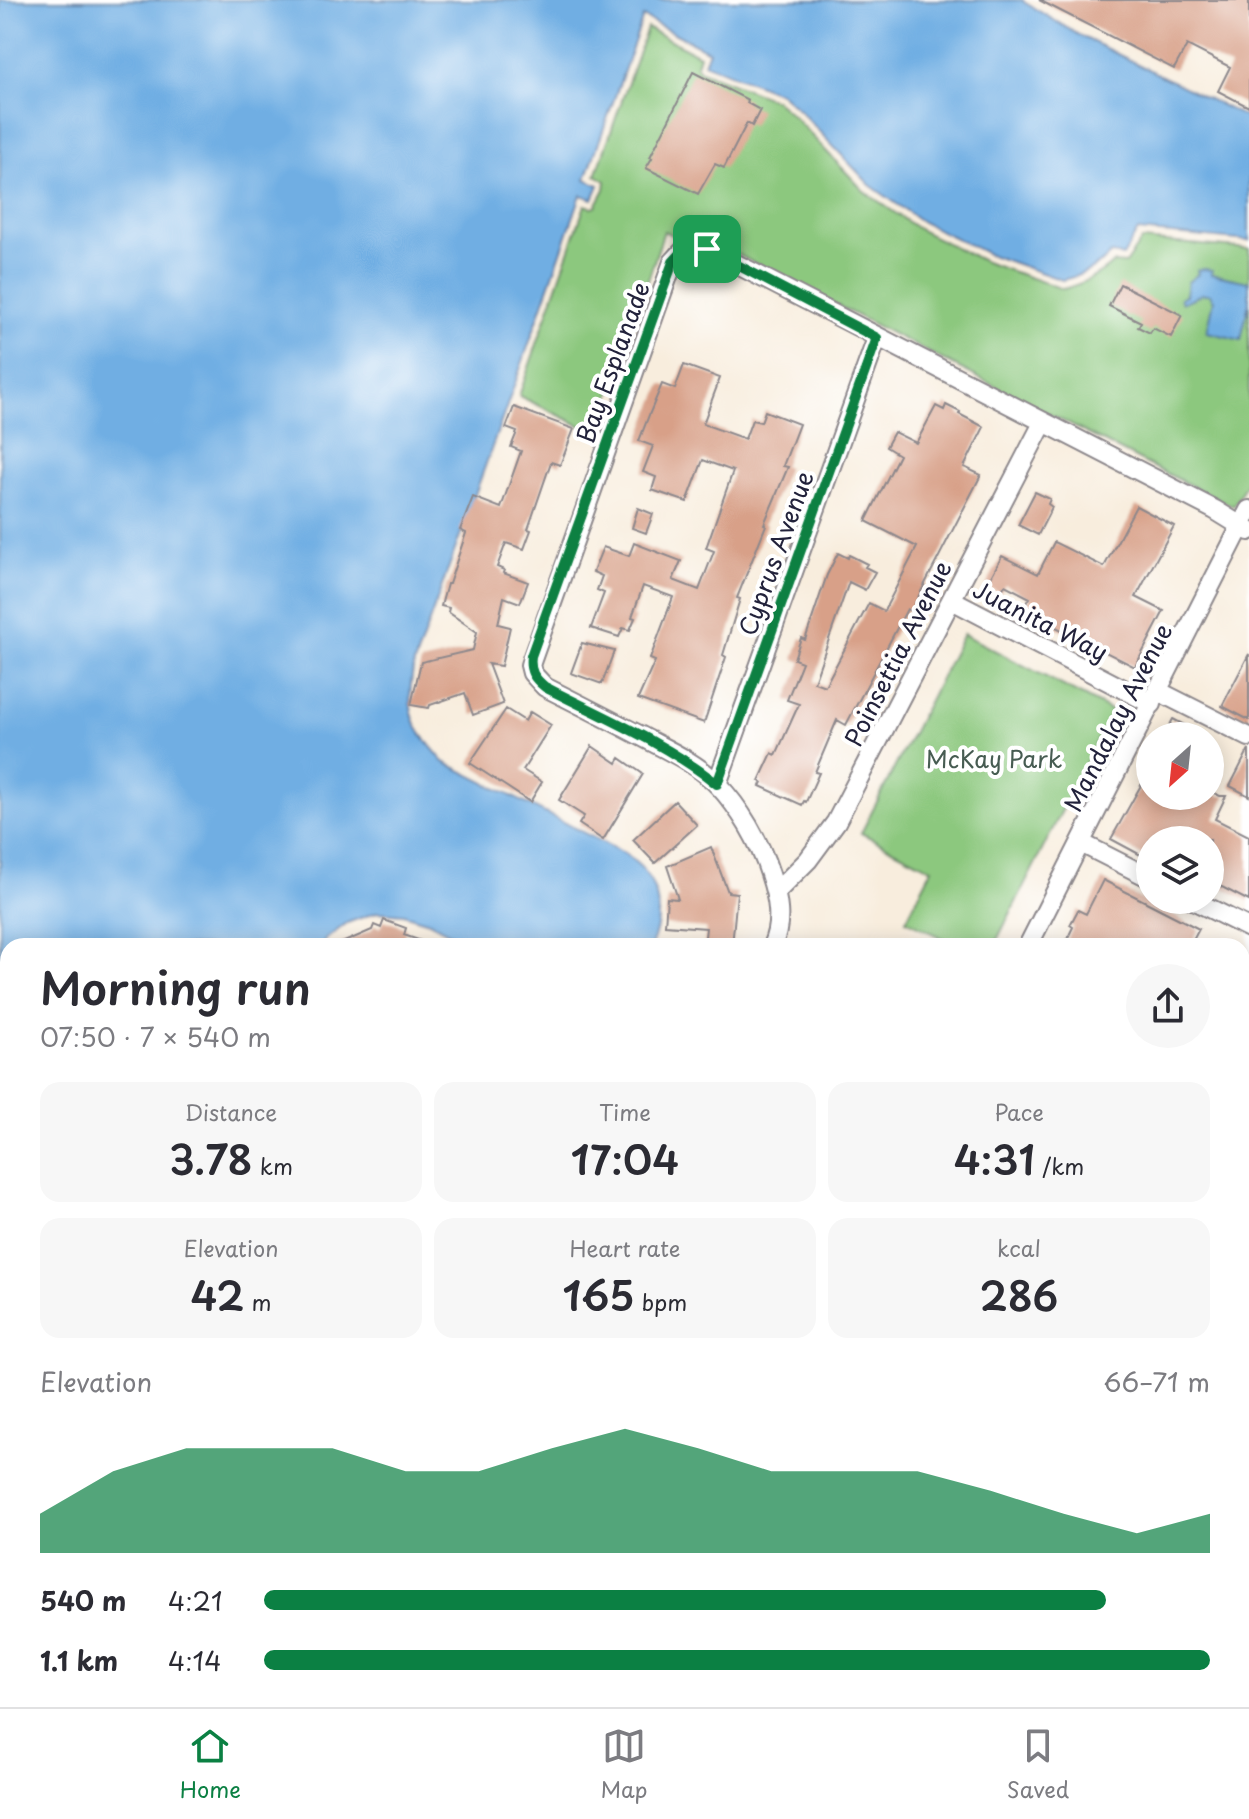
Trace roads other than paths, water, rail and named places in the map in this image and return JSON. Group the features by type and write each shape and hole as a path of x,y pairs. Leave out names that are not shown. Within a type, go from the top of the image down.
{"street":[{"name":"Bay Esplanade","path":"774,938 779,912 767,864 740,813 717,784 671,752 545,687 532,673 530,665 673,262 685,249 707,249 1043,423 1215,510 1246,522"},
{"name":"Cyprus Avenue","path":"717,784 877,338"},
{"name":"Poinsettia Avenue","path":"776,892 808,860 836,822 1043,423"},
{"name":"Mandalay Avenue","path":"1032,938 1246,522"},
{"name":"Juanita Way","path":"952,600 1155,698 1249,737"},
{"path":"1081,843 1136,871"},
{"path":"1221,914 1249,928"}],"water":[{"path":"0,0 1023,0 1079,35 1249,119 1249,241 1138,231 1123,256 1111,254 1089,270 1062,280 988,254 922,222 870,185 780,93 704,63 709,51 643,17 586,179 599,185 593,199 581,195 414,664 410,695 413,717 418,727 444,762 624,853 640,866 657,898 658,917 654,938 459,938 429,922 403,914 377,912 347,923 328,938 0,938"},
{"path":"1197,270 1212,270 1211,274 1249,282 1249,303 1241,340 1207,332 1214,301 1210,294 1202,294 1182,303 1180,298 1186,295 1188,282 1198,274"}],"park label":[{"name":"McKay Park","path":"994,758"}]}
